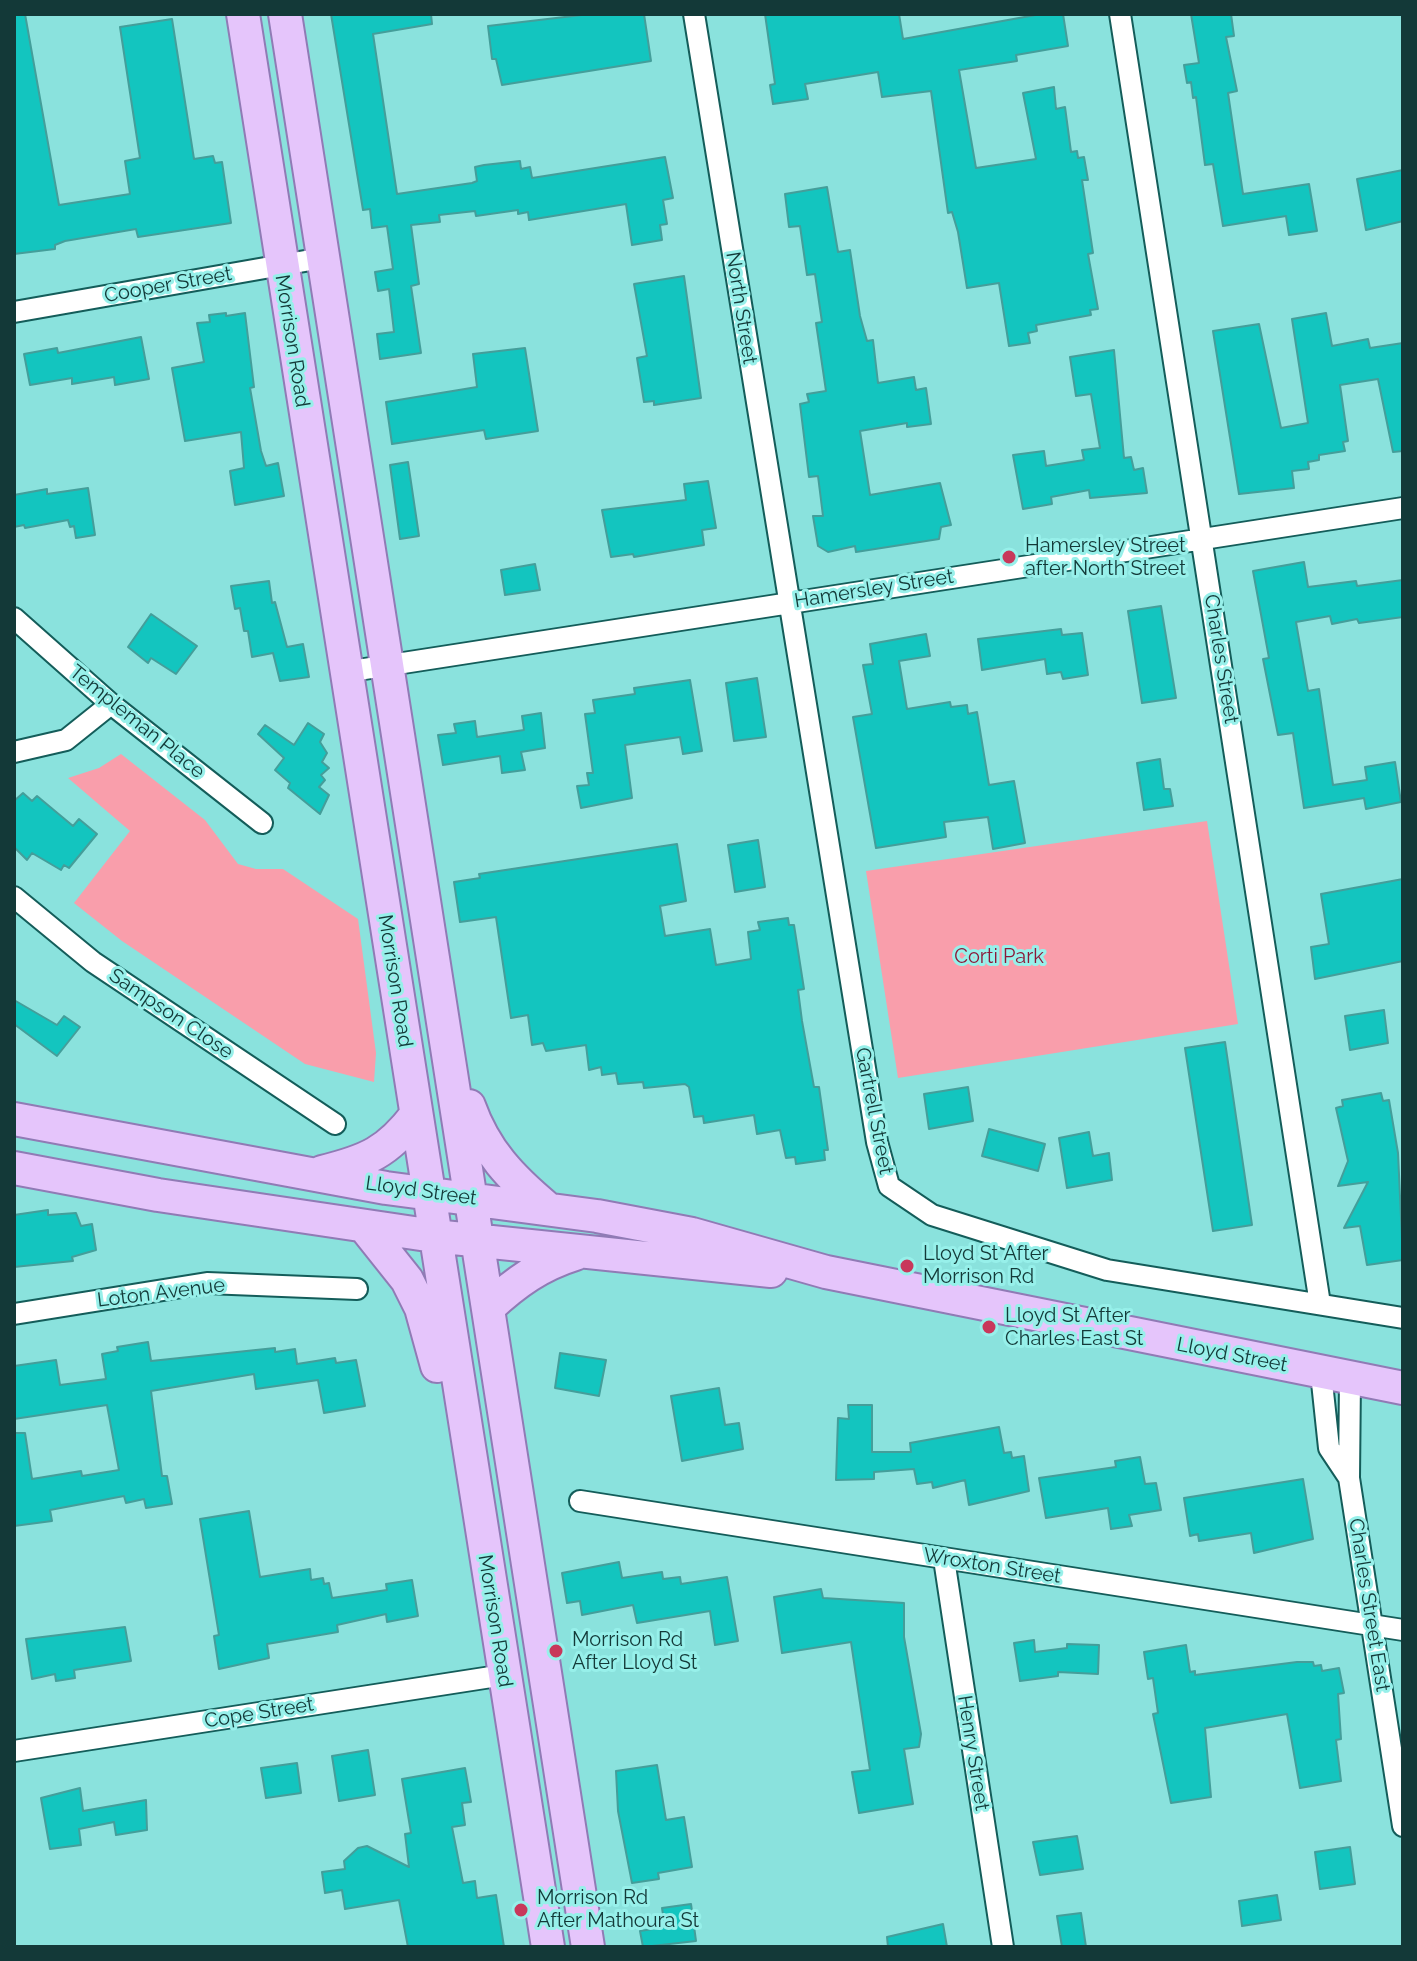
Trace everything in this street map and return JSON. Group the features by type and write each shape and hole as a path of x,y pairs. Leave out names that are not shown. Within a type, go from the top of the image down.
{"main road":[{"name":"Morrison Road","path":"243,14 280,266 548,1947"},
{"name":"Morrison Road","path":"285,14 588,1947"},
{"path":"451,1066 480,1136 493,1157 547,1208"},
{"path":"315,1174 374,1156 397,1140 416,1115"},
{"name":"Lloyd Street","path":"14,1119 429,1195 547,1208 692,1234 826,1272 1403,1388"},
{"name":"Lloyd Street","path":"14,1168 158,1195 434,1236 748,1270 826,1272"},
{"path":"364,1226 407,1280 421,1308 444,1400 465,1431"},
{"path":"489,1307 515,1282 544,1264 581,1251"}],"street":[{"name":"North Street","path":"694,14 789,602"},
{"name":"Charles Street","path":"1120,14 1320,1304"},
{"name":"Cooper Street","path":"14,312 322,258"},
{"name":"Hamersley Street","path":"345,672 1403,508"},
{"name":"Gartrell Street","path":"789,602 877,1142 889,1186 932,1215 1107,1270 1403,1318"},
{"name":"Templeman Place","path":"14,618 111,704 262,823"},
{"path":"14,752 66,740 111,704"},
{"name":"Sampson Close","path":"14,897 93,962 335,1124"},
{"name":"Loton Avenue","path":"14,1314 207,1283 357,1289"},
{"name":"Charles Street East","path":"1336,1376 1329,1448 1349,1478"},
{"name":"Charles Street East","path":"1336,1376 1403,1826"},
{"name":"Wroxton Street","path":"580,1501 1403,1630"},
{"name":"Henry Street","path":"944,1559 1003,1947"},
{"name":"Cope Street","path":"14,1751 504,1675"}],"green space":[{"path":"121,754 205,820 238,864 256,869 283,869 358,919 376,1053 374,1082 305,1064 122,941 74,903 130,831 68,778 99,768"},
{"name":"Corti Park","path":"1207,821 1238,1024 898,1078 866,871"}],"building":[{"path":"14,14 25,14 59,205 130,194 125,161 140,158 120,27 172,19 194,159 213,156 215,163 222,162 231,223 138,237 136,229 65,241 55,245 55,249 14,254"},
{"path":"331,14 431,14 432,24 373,34 397,194 472,183 477,181 475,167 484,165 520,161 521,169 530,167 532,178 665,157 673,198 663,200 667,224 660,225 662,240 632,245 626,204 529,220 528,212 518,214 518,210 476,216 475,211 439,215 440,222 411,225 419,284 411,286 421,353 380,359 377,334 394,332 389,289 378,291 375,272 393,269 387,226 372,228 370,209 363,210"},
{"path":"590,14 644,14 651,61 502,85 496,59 492,59 488,26"},
{"path":"765,14 899,14 903,39 1041,14 1063,14 1068,46 1016,55 1017,61 959,70 976,168 1036,159 1023,93 1054,87 1056,109 1065,107 1071,152 1077,151 1078,158 1084,157 1088,180 1082,180 1093,253 1088,254 1098,309 1090,310 1091,315 1036,325 1037,331 1028,333 1030,343 1009,346 999,283 967,288 958,232 952,212 948,213 931,91 882,97 878,72 805,84 808,99 773,104 770,85 775,84"},
{"path":"1191,14 1231,14 1234,36 1226,37 1237,91 1228,93 1243,194 1309,184 1317,231 1289,235 1286,216 1223,226 1213,164 1205,165 1196,97 1193,98 1191,82 1187,83 1184,65 1199,63"},
{"path":"1403,170 1403,221 1366,230 1357,179"},
{"path":"827,187 838,252 850,250 860,316 867,341 873,340 878,383 914,377 916,390 926,388 931,424 907,427 907,423 860,431 870,495 940,483 951,525 941,527 939,539 856,552 855,546 828,552 818,546 813,516 823,516 818,476 809,477 800,404 809,402 807,394 826,391 816,323 822,322 815,274 807,275 800,226 789,227 785,194"},
{"path":"684,276 701,398 654,405 654,401 644,402 637,358 647,356 634,284"},
{"path":"226,313 226,316 245,313 254,387 250,388 261,451 266,466 278,463 284,496 235,505 230,471 244,468 241,432 185,441 172,368 204,362 197,323 210,322 209,315"},
{"path":"1326,313 1332,346 1368,339 1370,348 1403,343 1403,451 1393,452 1378,379 1340,385 1348,441 1343,442 1345,451 1319,455 1319,460 1308,462 1309,469 1292,471 1294,488 1239,494 1213,331 1259,324 1281,428 1308,423 1292,319"},
{"path":"141,337 149,379 115,385 114,377 72,384 72,378 30,385 24,354 57,348 58,353"},
{"path":"525,348 538,431 486,439 484,430 392,444 386,402 477,387 473,354"},
{"path":"1114,350 1124,458 1131,457 1134,470 1143,468 1147,493 1090,498 1089,490 1051,497 1052,504 1023,509 1013,455 1044,451 1046,466 1084,460 1082,450 1100,448 1091,394 1076,396 1070,357"},
{"path":"408,462 419,536 400,539 390,465"},
{"path":"708,481 716,528 702,530 704,545 634,557 633,554 611,557 602,510 686,500 684,484"},
{"path":"88,488 95,535 76,538 74,526 70,527 68,520 25,528 24,525 14,527 14,495 47,489 47,494"},
{"path":"1304,562 1308,587 1356,581 1357,586 1403,580 1403,617 1359,623 1357,619 1332,624 1330,616 1296,622 1308,691 1319,689 1333,785 1367,780 1365,767 1395,762 1401,802 1366,809 1364,798 1304,808 1293,733 1278,735 1263,659 1269,658 1253,571"},
{"path":"535,564 540,590 505,595 501,570"},
{"path":"269,581 272,603 275,602 287,647 303,644 309,677 280,681 273,653 252,657 248,631 244,631 240,608 235,609 231,586"},
{"path":"1161,606 1176,698 1142,703 1128,611"},
{"path":"151,614 197,646 176,674 151,658 148,663 128,647"},
{"path":"1061,629 1062,635 1082,633 1088,675 1063,679 1061,672 1047,674 1045,659 982,670 978,639"},
{"path":"926,634 930,656 899,661 907,709 950,702 951,707 967,705 968,714 977,712 989,785 1014,781 1025,843 993,849 988,817 944,822 946,837 876,848 853,717 872,714 863,665 873,664 870,644"},
{"path":"757,678 766,737 734,741 726,683"},
{"path":"690,680 702,751 683,754 680,737 625,745 632,798 581,808 577,786 589,785 587,773 593,773 585,714 595,713 593,700 635,694 634,688"},
{"path":"541,713 545,748 521,752 525,770 502,773 500,756 443,765 438,735 456,733 454,724 475,721 477,737 524,730 522,716"},
{"path":"308,723 324,734 320,742 327,753 322,762 329,768 321,775 325,780 319,787 329,795 320,814 288,788 290,783 275,770 284,758 258,734 265,725 294,745"},
{"path":"1160,759 1164,789 1170,789 1173,806 1144,810 1137,763"},
{"path":"23,793 32,801 37,796 73,826 79,819 97,834 69,868 64,865 61,870 32,853 27,860 14,847 14,801"},
{"path":"758,840 765,887 735,892 728,845"},
{"path":"677,844 686,901 660,906 665,936 710,929 716,965 751,959 748,932 760,930 758,922 788,918 789,925 794,925 804,989 798,990 802,1021 814,1087 819,1087 828,1150 824,1150 825,1160 796,1164 795,1157 786,1158 780,1130 757,1134 754,1115 704,1123 703,1116 694,1117 689,1087 685,1084 644,1088 643,1082 618,1084 616,1073 602,1075 601,1067 589,1070 586,1045 546,1051 543,1043 532,1045 528,1015 511,1018 496,917 460,922 454,882 480,878 479,874"},
{"path":"1403,879 1403,961 1315,979 1311,947 1329,944 1321,894"},
{"path":"14,1000 57,1025 64,1016 80,1027 57,1056 14,1024"},
{"path":"1384,1010 1388,1043 1350,1050 1345,1016"},
{"path":"1225,1042 1252,1225 1213,1231 1185,1048"},
{"path":"968,1087 973,1121 929,1129 924,1094"},
{"path":"1381,1093 1383,1101 1389,1100 1398,1153 1403,1260 1367,1265 1360,1226 1344,1228 1368,1182 1338,1186 1348,1161 1336,1108 1343,1106 1342,1100"},
{"path":"989,1129 1045,1144 1038,1171 982,1156"},
{"path":"1089,1132 1093,1156 1109,1153 1112,1180 1067,1188 1059,1138"},
{"path":"48,1210 48,1215 76,1213 81,1226 92,1224 96,1250 72,1257 73,1261 14,1267 14,1215"},
{"path":"148,1342 151,1361 275,1348 275,1352 295,1349 297,1364 335,1358 336,1363 356,1360 365,1406 324,1413 318,1380 256,1389 254,1374 151,1391 162,1476 167,1476 172,1504 146,1508 144,1499 126,1503 124,1496 50,1510 52,1521 14,1526 14,1433 25,1433 32,1479 81,1471 82,1476 119,1470 107,1405 14,1419 14,1366 56,1360 60,1385 106,1379 102,1354 118,1351 117,1347"},
{"path":"560,1353 606,1360 599,1396 555,1388"},
{"path":"719,1388 725,1425 739,1423 743,1449 682,1461 671,1396"},
{"path":"848,1405 872,1405 872,1452 911,1452 910,1443 999,1427 1004,1453 1011,1452 1012,1458 1024,1456 1029,1491 969,1505 965,1480 933,1488 932,1482 917,1484 914,1469 874,1472 874,1479 836,1480 838,1418 849,1419"},
{"path":"1140,1457 1145,1484 1156,1483 1161,1510 1129,1515 1132,1526 1111,1529 1108,1508 1046,1518 1039,1478 1116,1467 1115,1461"},
{"path":"1303,1479 1313,1539 1254,1553 1251,1533 1199,1541 1198,1534 1190,1536 1184,1498"},
{"path":"249,1511 260,1577 310,1569 311,1580 323,1578 324,1584 329,1583 332,1598 387,1590 386,1584 412,1580 418,1616 387,1622 386,1614 337,1625 338,1632 267,1644 269,1658 219,1669 214,1636 219,1635 200,1519"},
{"path":"619,1562 622,1578 662,1572 663,1579 680,1577 681,1584 727,1577 738,1641 715,1645 710,1611 637,1623 633,1605 582,1615 580,1601 567,1603 562,1573"},
{"path":"821,1589 823,1598 904,1603 904,1637 921,1734 919,1747 904,1749 913,1804 859,1813 852,1772 870,1770 851,1642 782,1653 774,1597"},
{"path":"125,1627 131,1661 74,1670 75,1678 56,1681 55,1674 32,1679 26,1639"},
{"path":"1034,1640 1035,1652 1067,1648 1067,1644 1099,1645 1098,1674 1058,1672 1058,1676 1020,1681 1014,1643"},
{"path":"1186,1645 1190,1672 1195,1671 1195,1675 1297,1662 1313,1662 1314,1666 1321,1665 1322,1671 1339,1668 1344,1693 1338,1694 1341,1739 1336,1740 1341,1781 1300,1788 1287,1714 1205,1728 1211,1797 1171,1803 1153,1714 1158,1713 1153,1678 1148,1679 1144,1652"},
{"path":"368,1750 375,1795 339,1801 332,1756"},
{"path":"297,1763 301,1793 266,1798 261,1768"},
{"path":"657,1765 666,1820 684,1817 692,1867 658,1873 659,1879 632,1883 618,1811 616,1771"},
{"path":"465,1768 471,1802 462,1803 465,1825 452,1827 463,1883 475,1881 477,1898 496,1895 504,1947 408,1947 399,1900 345,1909 342,1890 325,1893 322,1872 345,1869 344,1861 358,1848 367,1846 409,1867 405,1834 411,1833 402,1779"},
{"path":"80,1788 83,1811 146,1800 147,1830 116,1835 114,1822 79,1829 81,1845 50,1849 41,1798"},
{"path":"1077,1836 1083,1869 1040,1875 1033,1842"},
{"path":"1350,1847 1355,1884 1320,1889 1315,1852"},
{"path":"1277,1895 1281,1920 1242,1926 1239,1901"},
{"path":"691,1904 696,1941 643,1947 640,1931 665,1927 662,1908"},
{"path":"1081,1913 1086,1947 1062,1947 1057,1916"},
{"path":"943,1924 947,1947 888,1947 887,1937"}],"place":[{"name":"Hamersley Street after North Street","path":"1009,557"},
{"name":"Lloyd St After Morrison Rd","path":"907,1266"},
{"name":"Lloyd St After Charles East St","path":"989,1327"},
{"name":"Morrison Rd After Lloyd St","path":"556,1651"},
{"name":"Morrison Rd After Mathoura St","path":"521,1910"}]}
